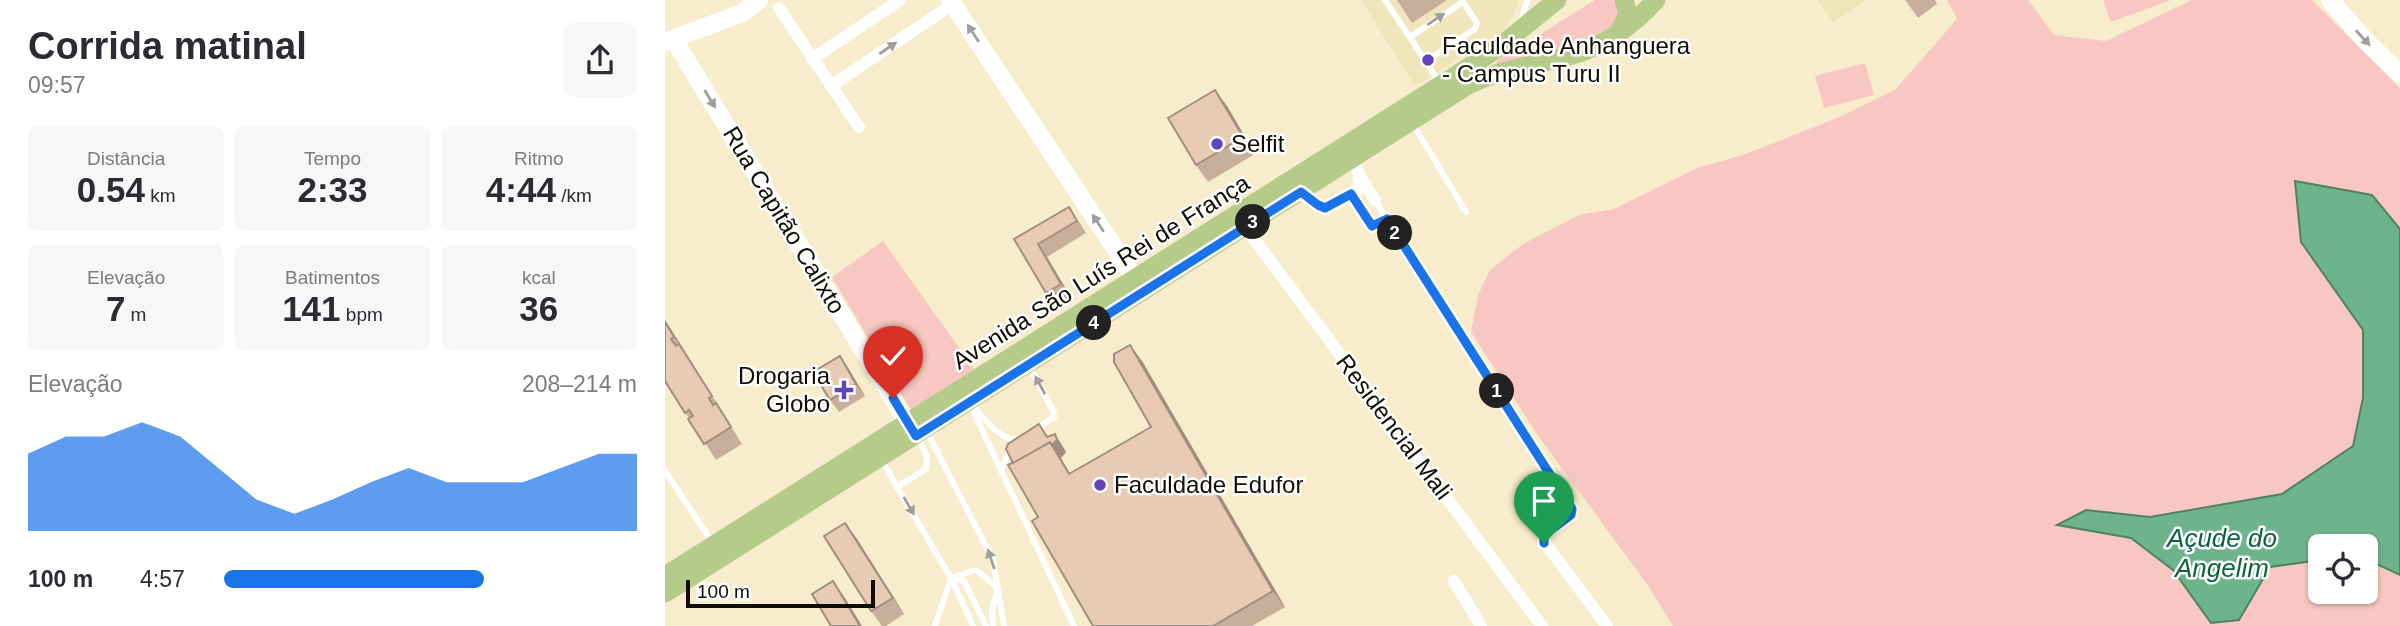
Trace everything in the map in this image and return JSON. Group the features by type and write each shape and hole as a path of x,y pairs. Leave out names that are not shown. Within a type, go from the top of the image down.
{"main road":[{"name":"Avenida São Luís Rei de França","path":"665,593 881,458 917,430 1136,280 1498,48 1557,0"},
{"path":"1517,32 1575,0"},
{"path":"1618,34 1627,20 1624,0"},
{"name":"Avenida São Luís Rei de França","path":"665,576 714,545 970,402 1301,192 1357,166 1411,121 1478,80 1598,46 1618,34 1656,0"}],"street":[{"path":"670,41 742,13 759,0"},
{"path":"812,59 899,0"},
{"path":"2330,0 2364,40 2400,74"},
{"path":"831,86 952,2 1136,280"},
{"path":"779,8 859,128"},
{"name":"Rua Capitão Calixto","path":"670,41 917,430"},
{"path":"1301,192 1325,208 1359,187 1357,166"},
{"path":"1357,166 1375,200"},
{"path":"1351,194 1361,210"},
{"path":"1387,219 1572,509 1571,515 1546,533 1543,540 1607,626"},
{"name":"Residencial Mali","path":"1245,227 1542,626"},
{"path":"1454,581 1481,626"}],"lane":[{"path":"1385,0 1441,85"},
{"path":"1517,32 1527,0"},
{"path":"1410,37 1462,1 1477,23 1475,29 1426,61"},
{"path":"1411,121 1467,212"},
{"path":"1361,210 1372,226 1387,219 1375,200"},
{"path":"1000,468 1016,441 1050,422 1053,417 1053,411 1029,365"},
{"path":"970,402 997,432 1016,441"},
{"path":"970,402 1074,626"},
{"path":"897,487 926,469 927,456 917,430"},
{"path":"917,430 993,560 1004,626"},
{"path":"881,458 951,578 973,626"},
{"path":"665,471 714,545"},
{"path":"951,578 976,570 998,588"},
{"path":"935,626 951,578"},
{"path":"951,578 964,581 986,626"},
{"path":"993,626 992,609 998,588"}],"shaded area":[{"name":"Faculdade Anhanguera - Campus Turu II","path":"1361,0 1519,0 1510,22 1500,34 1415,86"},
{"path":"1595,0 1613,0 1619,7 1618,22 1574,45 1495,65 1497,61"},
{"path":"1817,0 1867,0 1833,23"},
{"path":"1947,0 2028,0 2054,35 2106,41 2192,0 2312,0 2400,88 2400,626 1673,626 1649,587 1539,437 1471,332 1478,295 1490,270 1523,244 1579,215 1614,209 1697,168 1743,155 1837,118 1895,90 1957,19"},
{"path":"2103,0 2171,0 2111,22"},
{"path":"1865,63 1874,95 1824,108 1815,76"},
{"path":"883,241 974,369 911,410 832,277"}],"water":[{"name":"Açude do Angelim","path":"2295,181 2372,195 2400,229 2400,575 2378,565 2378,534 2308,534 2308,562 2270,567 2239,620 2211,623 2173,570 2131,538 2057,525 2086,510 2150,517 2282,494 2353,446 2363,398 2363,330 2301,242"}],"building":[{"name":"Selfit","path":"1215,90 1243,137 1196,165 1168,118"},
{"path":"1069,207 1077,221 1038,244 1061,284 1046,293 1014,239"},
{"path":"665,322 674,337 671,339 676,346 679,344 712,396 709,398 713,405 716,403 731,427 704,444 688,419 693,416 689,410 685,413 665,381"},
{"path":"1130,345 1273,591 1213,626 1093,626 1032,521 1038,517 1008,465 1050,442 1069,474 1151,427 1114,362 1114,354"},
{"path":"840,356 856,384 830,400 813,372"},
{"path":"1039,424 1047,437 1055,434 1057,440 1052,445 1050,442 1013,463 1006,449 1008,444"},
{"path":"845,523 893,598 871,611 824,536"},
{"path":"833,581 860,626 831,626 812,594"}],"place":[{"name":"Faculdade Anhanguera - Campus Turu II","path":"1428,60"},
{"name":"Selfit","path":"1217,144"},
{"name":"Drogaria Globo","path":"844,390"},
{"name":"Faculdade Edufor","path":"1100,485"}],"route":[{"path":"893,398 916,436 1301,192 1322,208 1330,207 1351,194 1372,226 1387,219 1572,509 1571,515 1544,535 1544,543"}]}
